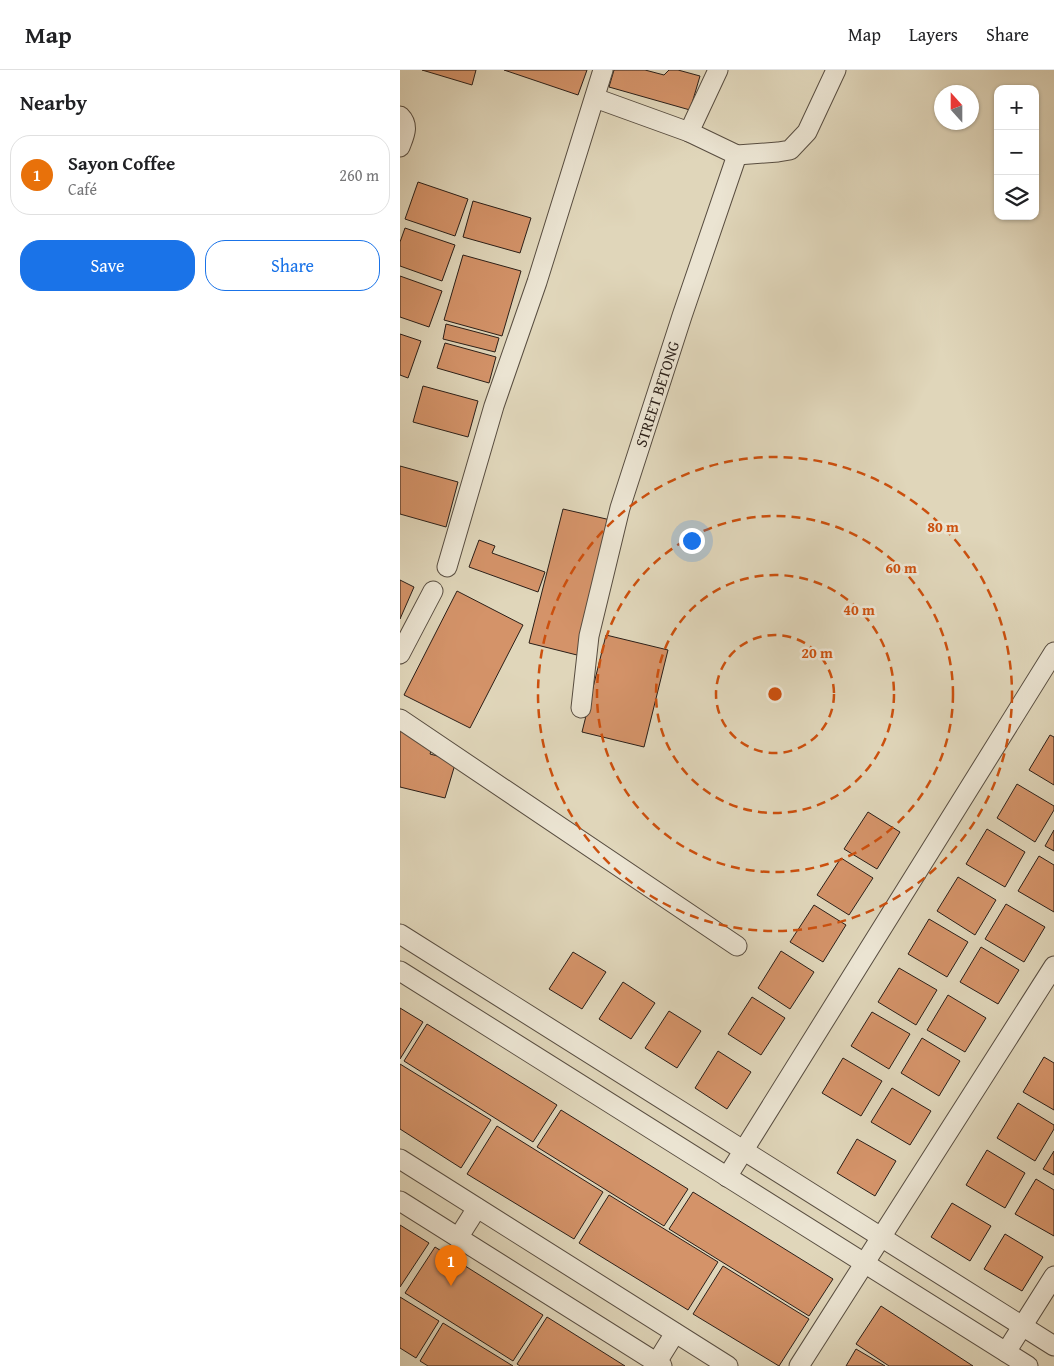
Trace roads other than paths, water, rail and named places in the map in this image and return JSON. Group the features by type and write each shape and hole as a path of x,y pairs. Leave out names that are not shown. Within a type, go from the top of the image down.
{"street":[{"path":"448,567 494,406 537,282 603,70"},
{"path":"689,132 718,70"},
{"path":"594,98 689,132 737,155 778,152 790,150 807,132 836,70"},
{"path":"400,116 404,120 406,128 400,147"},
{"name":"STREET BETONG","path":"581,708 590,636 620,508 682,316 737,155"},
{"path":"400,654 433,591"},
{"path":"727,1176 1054,652"},
{"path":"400,719 737,946"},
{"path":"400,934 1054,1346"},
{"path":"799,1366 1054,966"},
{"path":"400,971 1028,1366"},
{"path":"500,1034 519,1009"},
{"path":"400,1159 728,1366"},
{"path":"400,1201 659,1364 675,1333"},
{"path":"458,1238 477,1208"},
{"path":"1006,1352 1054,1276"}],"place":[{"name":"Sayon Coffee","path":"451,1286"}]}
